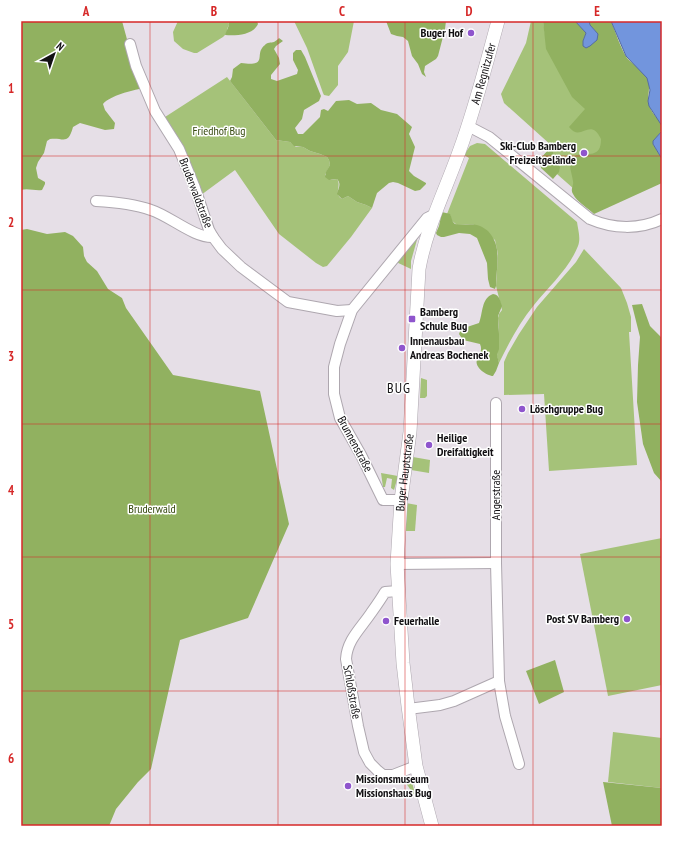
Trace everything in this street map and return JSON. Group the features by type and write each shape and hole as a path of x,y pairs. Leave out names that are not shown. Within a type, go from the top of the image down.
{"street":[{"name":"Am Regnitzufer","path":"468,126 498,21"},
{"name":"Bruderwaldstraße","path":"130,44 136,66 155,111 179,149 187,166 206,221 213,237 222,249 241,267 288,302 337,311 352,310"},
{"name":"Buger Hauptstraße","path":"432,826 416,766 408,709 403,663 397,564 401,500 410,432 419,270 422,253 435,214 468,126"},
{"path":"468,126 489,137 590,220 610,226 626,227 648,224 662,219"},
{"path":"96,201 134,205 152,210 166,216 199,235 213,237"},
{"path":"352,310 422,223 427,218 435,214"},
{"name":"Brunnenstraße","path":"352,310 340,344 334,367 334,394 340,418 359,450 383,500 401,500"},
{"name":"Angerstraße","path":"496,403 496,563 499,680 505,716 520,764"},
{"path":"397,564 496,563"},
{"name":"Schloßstraße","path":"398,591 385,592 350,643 346,651 346,659 358,726 364,752 370,763 383,775 393,775 416,766"},
{"path":"408,709 454,702 499,680"}],"green space":[{"path":"21,21 122,21 134,65 143,88 111,98 103,104 105,110 115,123 114,129 105,130 80,123 73,127 67,139 50,139 47,141 44,153 36,168 38,178 45,182 42,190 21,190"},
{"path":"178,21 228,21 229,25 227,33 223,37 197,53 194,53 183,49 174,41 173,32"},
{"path":"228,21 257,21 258,24 256,28 248,33 239,35 225,35 229,25"},
{"path":"294,21 354,21 348,52 338,66 338,85 329,96 324,95 323,93 307,48"},
{"path":"386,21 446,21 438,56 425,66 424,72 426,77 422,74 418,64 412,56 408,41 403,37 391,34"},
{"path":"531,21 543,21 545,34 628,148 583,197 540,159 552,146 504,103 501,94 526,43"},
{"path":"543,21 575,21 586,33 583,41 595,31 590,25 589,21 611,21 620,45 627,58 645,75 649,89 649,105 662,126 662,130 653,141 653,144 662,159 662,183 594,214 575,197 572,191 573,183 570,168 571,161 576,155 593,153 599,150 601,139 593,130 589,129 578,132 573,131 569,127 585,109 572,97 546,49"},
{"path":"279,38 283,41 274,49 279,58 280,64 271,75 271,79 277,81 297,74 298,70 293,60 293,53 296,50 301,50 321,96 319,101 304,110 302,119 295,128 298,134 303,134 320,117 321,110 324,109 328,111 336,101 349,100 357,104 371,103 381,110 397,114 412,127 409,134 415,147 409,171 414,176 426,183 420,190 415,191 398,183 389,183 377,193 372,208 357,202 348,196 342,199 337,194 339,185 337,179 329,180 325,177 330,165 327,157 303,147 294,146 290,142 276,140 230,81 233,69 241,63 250,64 258,61 260,52 267,43 274,42"},
{"name":"Friedhof Bug","path":"227,77 276,140 290,142 296,147 303,147 327,157 330,165 325,175 331,180 337,179 339,184 339,197 342,199 348,196 357,202 372,208 327,266 323,267 316,263 279,234 235,170 201,195 190,162 165,117"},
{"path":"477,143 485,144 577,222 579,234 578,246 574,254 558,277 524,319 499,363 497,356 499,328 498,318 502,310 496,286 498,254 495,240 473,224 457,225 451,220 451,216 447,214 469,158 464,155 470,146"},
{"path":"552,146 554,160 560,167 559,172 553,179 541,168 540,159"},
{"path":"442,212 450,214 455,224 477,225 488,231 493,237 496,244 498,257 495,289 490,287 487,263 477,238 470,234 459,233 444,237 437,235 436,233"},
{"name":"Bruderwald","path":"27,229 47,234 65,232 73,236 83,247 84,256 87,262 97,271 108,289 122,298 126,308 173,375 260,391 289,524 248,618 180,640 151,769 138,782 116,809 109,826 21,826 21,230"},
{"path":"420,229 411,261 411,269 394,261"},
{"path":"584,249 621,288 631,317 631,332 629,332 637,465 549,471 544,394 504,395 504,362 519,334 537,307 576,262"},
{"path":"493,294 498,297 502,306 498,316 499,349 497,355 499,363 493,376 490,376 477,365 477,360 481,351 480,344 463,340 459,334 461,329 479,323 484,303 489,296"},
{"path":"642,304 650,326 662,338 662,482 654,473 643,444 637,402 640,337 632,305"},
{"path":"421,378 427,380 427,396 425,398 420,398"},
{"path":"413,457 430,460 429,473 411,470"},
{"path":"381,473 398,476 394,490 391,488 392,479 387,478 385,487 383,487"},
{"path":"406,503 417,505 415,531 405,531"},
{"name":"Post SV Bamberg","path":"662,538 662,685 608,696 580,554"},
{"path":"555,660 564,692 539,704 526,671"},
{"path":"613,732 662,738 662,788 608,782"},
{"path":"406,776 411,778 416,798 402,777"},
{"path":"603,782 662,788 662,826 612,826"}],"water":[{"path":"575,21 589,21 590,25 598,34 597,40 586,48 583,46 583,41 586,33"},
{"path":"611,21 662,21 662,126 649,106 648,101 650,90 647,78 626,56"},
{"path":"662,131 662,159 653,144 653,141"}],"place":[{"name":"Buger Hof","path":"471,33"},
{"name":"Ski-Club Bamberg Freizeitgelände","path":"584,153"},
{"name":"Bamberg Schule Bug","path":"412,319"},
{"name":"Innenausbau Andreas Bochenek","path":"402,348"},
{"name":"Löschgruppe Bug","path":"522,409"},
{"name":"Heilige Dreifaltigkeit","path":"429,445"},
{"name":"Post SV Bamberg","path":"627,619"},
{"name":"Feuerhalle","path":"386,621"},
{"name":"Missionsmuseum Missionshaus Bug","path":"348,786"}],"district":[{"name":"BUG","path":"399,388"}]}
